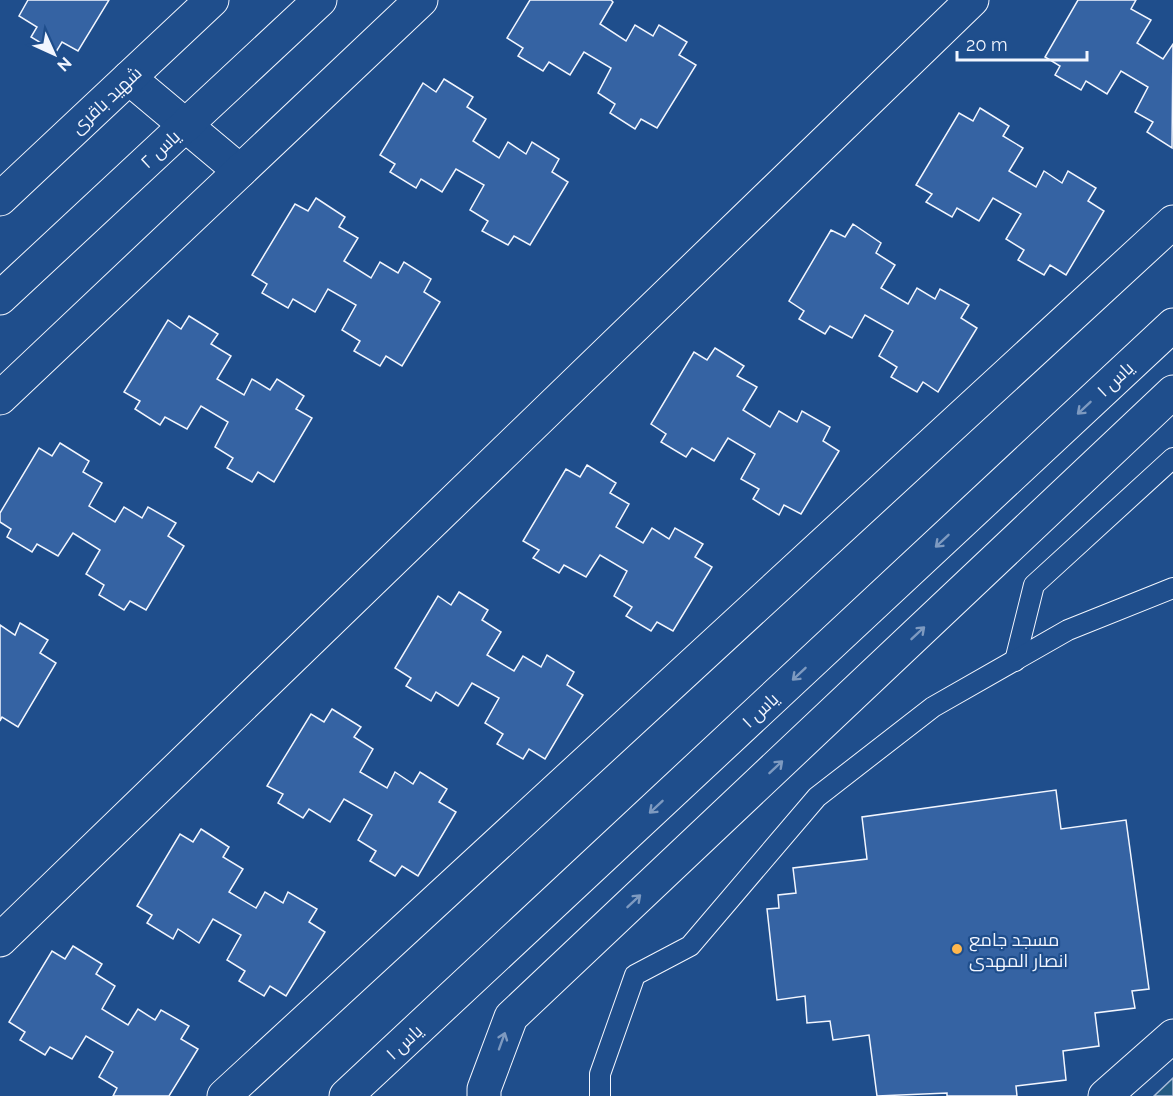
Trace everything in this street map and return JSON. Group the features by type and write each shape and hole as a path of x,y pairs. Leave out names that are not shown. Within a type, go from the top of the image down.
{"street":[{"name":"شهید باقری","path":"0,200 213,0"},
{"name":"یاس ۲","path":"0,298 320,0"},
{"path":"0,398 421,0"},
{"path":"0,940 972,0"},
{"path":"129,78 240,171"},
{"path":"224,1096 1173,222"},
{"name":"یاس ۱","path":"346,1096 1173,325"},
{"path":"484,1096 484,1089 511,1017 1173,392"},
{"path":"1105,1096 1173,1036"}],"lane":[{"path":"1014,661 1034,585 1173,458"},
{"path":"600,1096 600,1074 635,975 690,946 817,797 933,707 1068,630 1173,588"}],"shaded area":[{"path":"1173,1078 1173,1096 1154,1096"}],"building":[{"path":"28,0 109,0 78,51 62,42 56,52 31,37 37,27 19,16"},
{"path":"530,0 611,0 613,2 600,24 626,41 635,25 653,36 659,25 687,42 679,55 696,65 657,128 641,119 635,129 610,113 615,104 598,93 611,68 584,52 570,75 549,62 543,71 518,56 523,48 507,38"},
{"path":"1078,0 1136,0 1131,9 1151,20 1137,43 1163,59 1173,44 1172,148 1147,132 1153,122 1135,112 1148,87 1121,71 1107,94 1086,81 1081,90 1055,75 1060,66 1045,57"},
{"path":"444,79 473,97 467,107 486,119 473,141 499,158 508,142 526,154 532,142 559,159 552,172 568,182 530,245 514,236 508,245 482,231 488,221 470,210 484,185 456,169 442,192 421,179 416,188 390,172 395,164 380,155 423,83 436,92"},
{"path":"980,108 1009,126 1003,136 1023,148 1009,171 1036,187 1044,171 1062,183 1068,171 1096,188 1088,201 1104,211 1066,275 1050,265 1044,275 1018,260 1024,250 1006,239 1021,214 993,198 979,221 957,208 952,217 926,202 932,194 916,185 959,113 973,121"},
{"path":"316,198 345,217 339,227 358,238 344,261 371,278 380,262 398,273 404,262 431,279 424,292 440,302 402,366 386,356 380,366 354,351 360,341 342,330 356,305 328,289 315,312 293,299 288,308 262,293 267,284 252,275 295,204 308,211"},
{"path":"853,224 881,243 876,253 895,265 881,288 908,304 917,288 935,299 940,289 969,305 961,318 977,328 938,392 923,382 917,392 891,377 897,367 879,356 893,331 865,315 852,338 830,326 825,334 799,319 804,311 789,301 831,230 845,237"},
{"path":"189,316 218,334 211,344 231,356 217,379 244,395 252,379 270,390 277,379 304,396 296,409 312,418 274,482 258,472 252,482 227,468 233,458 215,447 228,422 201,406 187,429 165,417 160,425 135,409 140,401 124,392 168,320 181,329"},
{"path":"715,348 744,366 737,376 757,387 743,410 770,427 779,411 797,422 802,411 830,427 823,441 839,451 801,514 784,505 779,515 753,499 759,489 741,479 755,454 728,438 714,461 692,448 686,457 661,442 666,434 651,424 694,352 707,360"},
{"path":"60,443 89,461 83,472 102,483 89,506 115,522 124,507 142,518 148,507 176,523 168,536 184,546 146,610 130,601 124,610 99,595 104,585 86,574 100,550 73,533 58,556 37,544 32,552 7,537 11,529 0,522 0,513 39,448 52,456"},
{"path":"587,465 616,483 610,493 629,504 616,527 643,543 652,528 669,539 675,528 703,544 695,557 712,567 673,631 657,622 651,631 626,616 632,607 614,596 627,571 600,555 586,577 564,565 559,573 533,558 539,550 523,541 566,469 580,477"},
{"path":"459,592 488,610 482,620 501,632 487,655 514,671 523,656 541,667 547,655 574,672 567,685 583,695 545,759 529,749 523,759 497,744 503,734 485,723 499,698 472,683 458,706 436,692 431,701 406,686 411,678 395,668 438,596 451,605"},
{"path":"20,623 48,640 40,653 56,663 18,727 2,717 0,721 0,625 15,635"},
{"path":"332,709 361,727 354,737 373,749 360,772 387,788 395,772 413,784 420,772 447,789 439,802 456,812 418,876 402,866 395,876 370,861 376,851 358,840 372,815 344,799 330,822 309,809 303,818 278,803 283,794 267,786 311,714 324,722"},
{"name":"مسجد جامع انصار المهدی","path":"1056,790 1061,829 1126,820 1149,989 1132,991 1135,1008 1095,1013 1099,1046 1063,1051 1066,1080 1016,1086 1017,1096 947,1096 947,1093 877,1096 869,1035 833,1040 830,1021 807,1023 805,996 777,1000 767,909 779,908 778,895 796,893 793,868 867,859 862,817"},
{"path":"201,829 229,847 223,857 243,869 229,892 256,908 265,892 283,903 288,892 317,909 309,922 325,932 286,996 270,986 264,996 239,981 245,971 227,960 241,935 213,919 199,943 178,929 173,939 147,923 152,915 137,906 180,834 193,842"},
{"path":"73,946 102,964 96,974 115,986 102,1009 128,1025 138,1009 155,1020 161,1010 189,1026 181,1039 198,1049 169,1096 113,1096 117,1088 99,1077 113,1052 86,1036 72,1059 50,1047 45,1055 20,1040 25,1032 9,1022 52,951 65,959"}],"place":[{"name":"مسجد جامع انصار المهدی","path":"957,949"}]}
